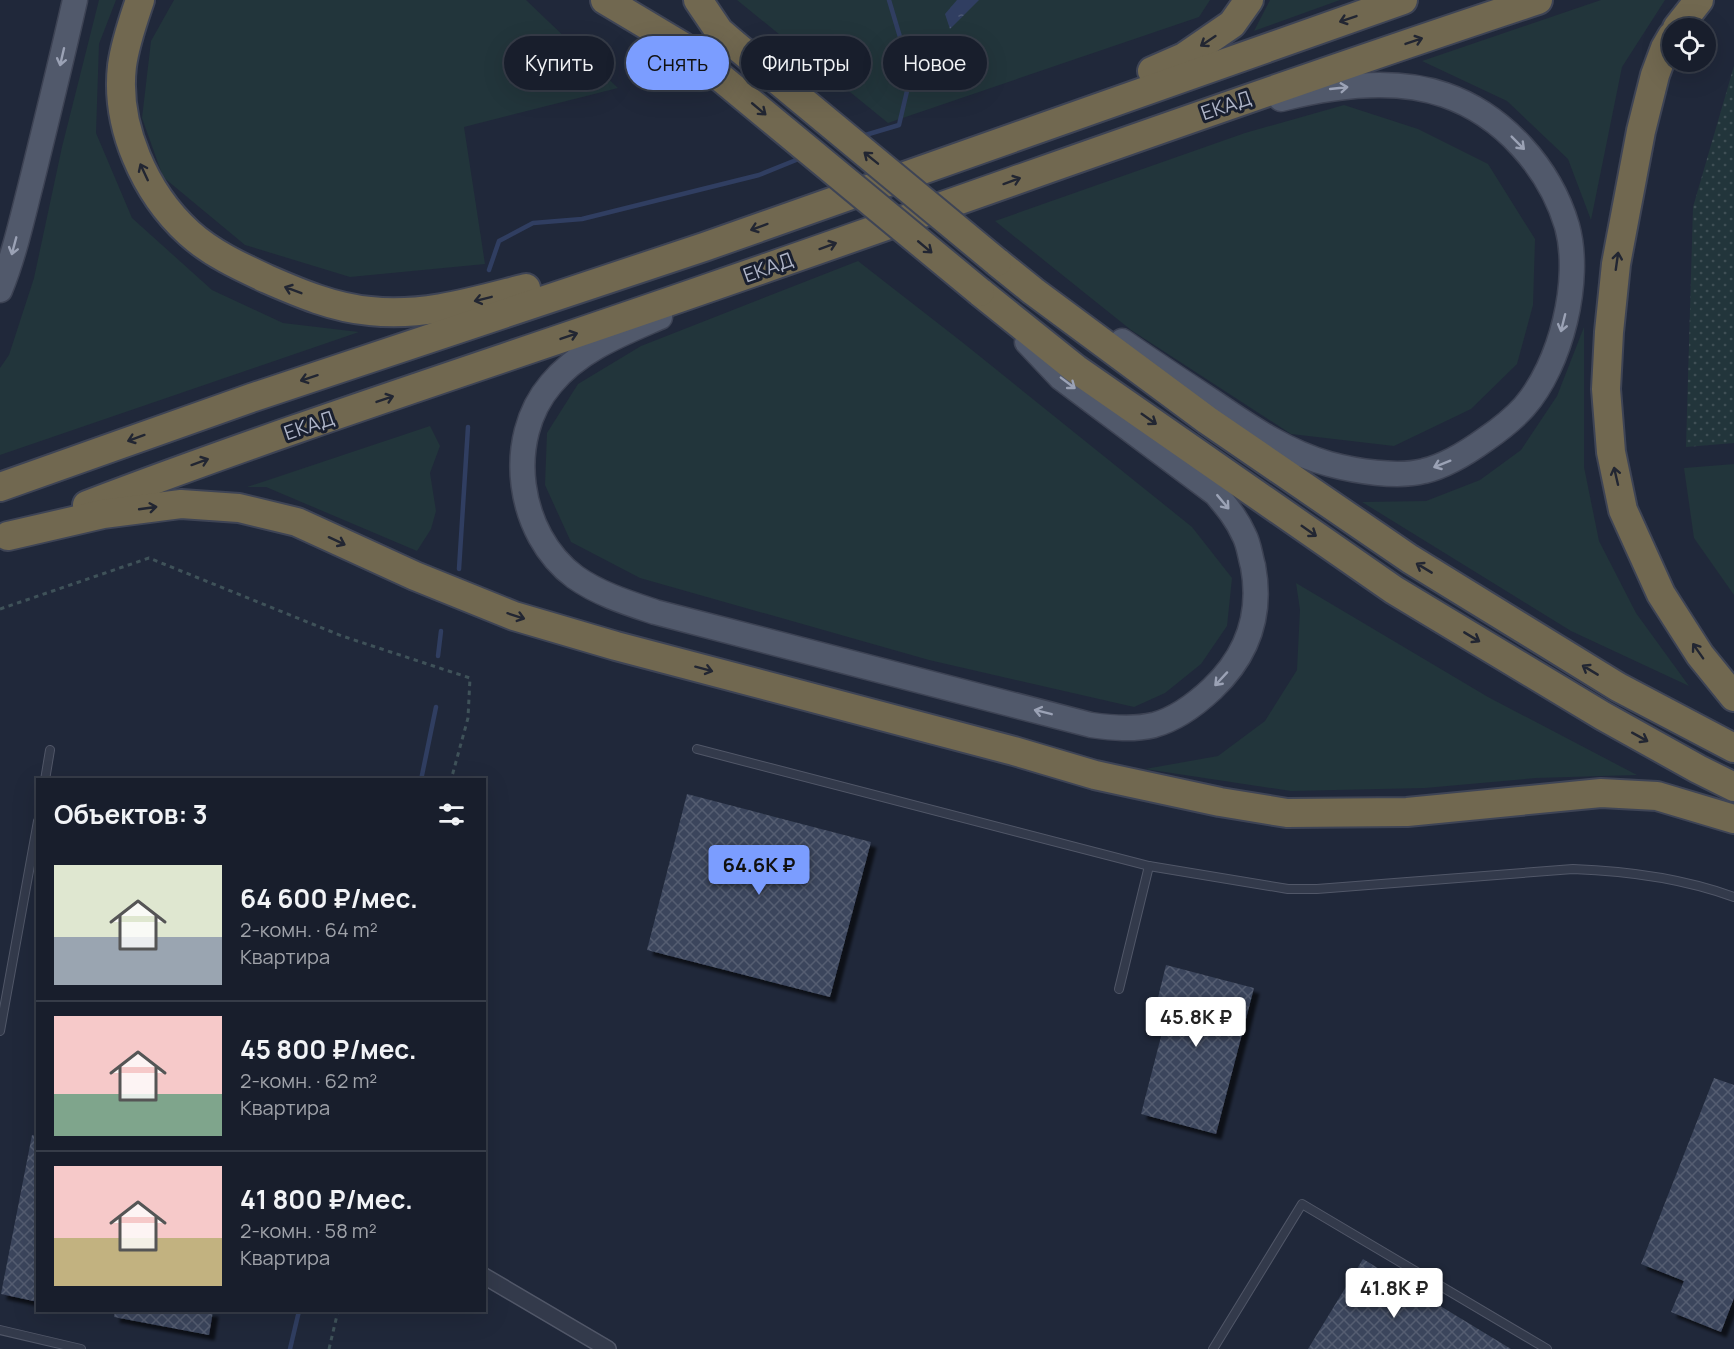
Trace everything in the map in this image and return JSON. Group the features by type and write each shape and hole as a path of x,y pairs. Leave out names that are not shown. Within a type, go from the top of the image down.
{"highway":[{"path":"140,0 122,66 122,86 123,106 131,142 149,182 172,216 203,244 241,267 287,288 317,299 370,311 435,310 642,259 704,247"},
{"path":"605,0 665,36"},
{"path":"698,0 725,36"},
{"path":"1012,137 1068,107 1184,57 1232,24 1249,0"},
{"name":"ЕКАД","path":"0,487 251,398 704,247 1403,0"},
{"name":"ЕКАД","path":"4,537 199,462 714,286 1220,107 1538,0"},
{"path":"1685,18 1699,0"},
{"path":"729,40 1033,291 1207,420 1410,560 1618,687 1734,748"},
{"path":"1662,56 1641,131 1616,264 1606,389 1611,453 1623,510 1661,594 1700,655 1734,697"},
{"path":"729,84 1076,369 1394,590 1603,716 1734,787"},
{"path":"4,537 103,514 181,504 239,508 297,522 470,600 514,616 616,646 991,745 1095,775 1220,802 1287,813 1407,813 1601,793 1658,796 1734,819"}],"main road":[{"path":"0,290 7,274 19,230 75,0"},
{"path":"624,0 669,36"},
{"path":"682,0 724,36"},
{"path":"1033,291 1071,306 1272,440 1329,464 1360,471 1389,473 1423,471 1471,450 1501,429 1525,406 1553,358 1564,323 1571,286 1571,258 1567,227 1556,200 1524,148 1498,123 1471,106 1444,95 1414,88 1349,87 1310,92 1258,105 1220,107"},
{"path":"714,286 700,298 612,338 592,350 552,382 540,399 532,418 524,455 524,491 538,531 560,563 576,577 595,588 655,612 1091,724 1120,729 1155,725 1198,702 1224,678 1234,665 1251,631 1255,615 1255,578 1245,537 1234,516 1216,494 1061,378 990,300"}],"street":[{"path":"486,1276 608,1349"}],"lane":[{"path":"697,749 1149,866 1288,889 1317,889 1573,869 1616,870 1675,880 1734,897"},
{"path":"45,778 50,750"},
{"path":"0,1032 36,831"},
{"path":"1119,989 1149,866"},
{"path":"1213,1349 1302,1204 1547,1349"},
{"path":"0,1330 81,1349"}],"path":[{"path":"0,609 149,558 342,636 470,678 468,718 453,778"},
{"path":"329,1349 338,1312"}],"shaded area":[{"path":"99,0 116,0 99,44 96,133 132,218 212,290 283,323 359,332 0,455 0,368 9,355 34,278 62,147"},
{"path":"174,0 526,0 564,36 504,36 504,90 610,90 464,127 485,264 350,277 245,245 163,177 142,118 151,41"},
{"path":"737,0 1210,0 1199,17 987,89 987,36 883,36 883,90 985,90 888,123 847,90 871,90 871,36 781,36"},
{"path":"1270,0 1340,0 1254,31"},
{"path":"1601,0 1665,0 1622,67 1591,220 1568,159 1507,101 1422,61"},
{"path":"1734,66 1734,443 1686,447 1693,207"},
{"path":"1344,105 1418,129 1488,164 1535,239 1533,305 1517,364 1471,409 1394,446 1291,434 1131,330 995,221 1245,133"},
{"path":"858,261 1192,527 1232,578 1227,626 1201,664 1165,693 1134,707 929,660 640,578 571,542 545,485 547,433 578,384 641,346"},
{"path":"1584,327 1584,467 1599,541 1636,613 1689,686 1571,631 1362,502 1426,501 1480,480 1521,450 1557,396"},
{"path":"430,426 440,446 430,473 436,511 431,529 417,551 266,487 247,487"},
{"path":"1734,464 1734,595 1694,538 1684,468"},
{"path":"1296,583 1488,697 1637,775 1536,778 1425,788 1291,791 1145,769 1218,756 1265,721 1297,670 1300,610"}],"water":[{"path":"957,0 979,0 950,29 945,14"}],"building":[{"path":"687,794 871,842 830,997 647,950"},
{"path":"1166,965 1254,988 1216,1134 1141,1114 1165,1021 1153,1018"},
{"path":"1714,1078 1734,1085 1734,1298 1721,1332 1671,1312 1684,1281 1641,1264"},
{"path":"32,1135 36,1136 36,1302 1,1294"},
{"path":"1363,1259 1511,1349 1308,1349"},
{"path":"115,1312 213,1312 209,1335 114,1317"}],"waterway":[{"path":"862,136 899,125 911,74 889,0"},
{"path":"489,270 499,241 533,223 582,219 759,175 801,158"},
{"path":"459,569 468,427"},
{"path":"438,656 441,631"},
{"path":"421,778 436,707"},
{"path":"290,1349 299,1312"}]}
